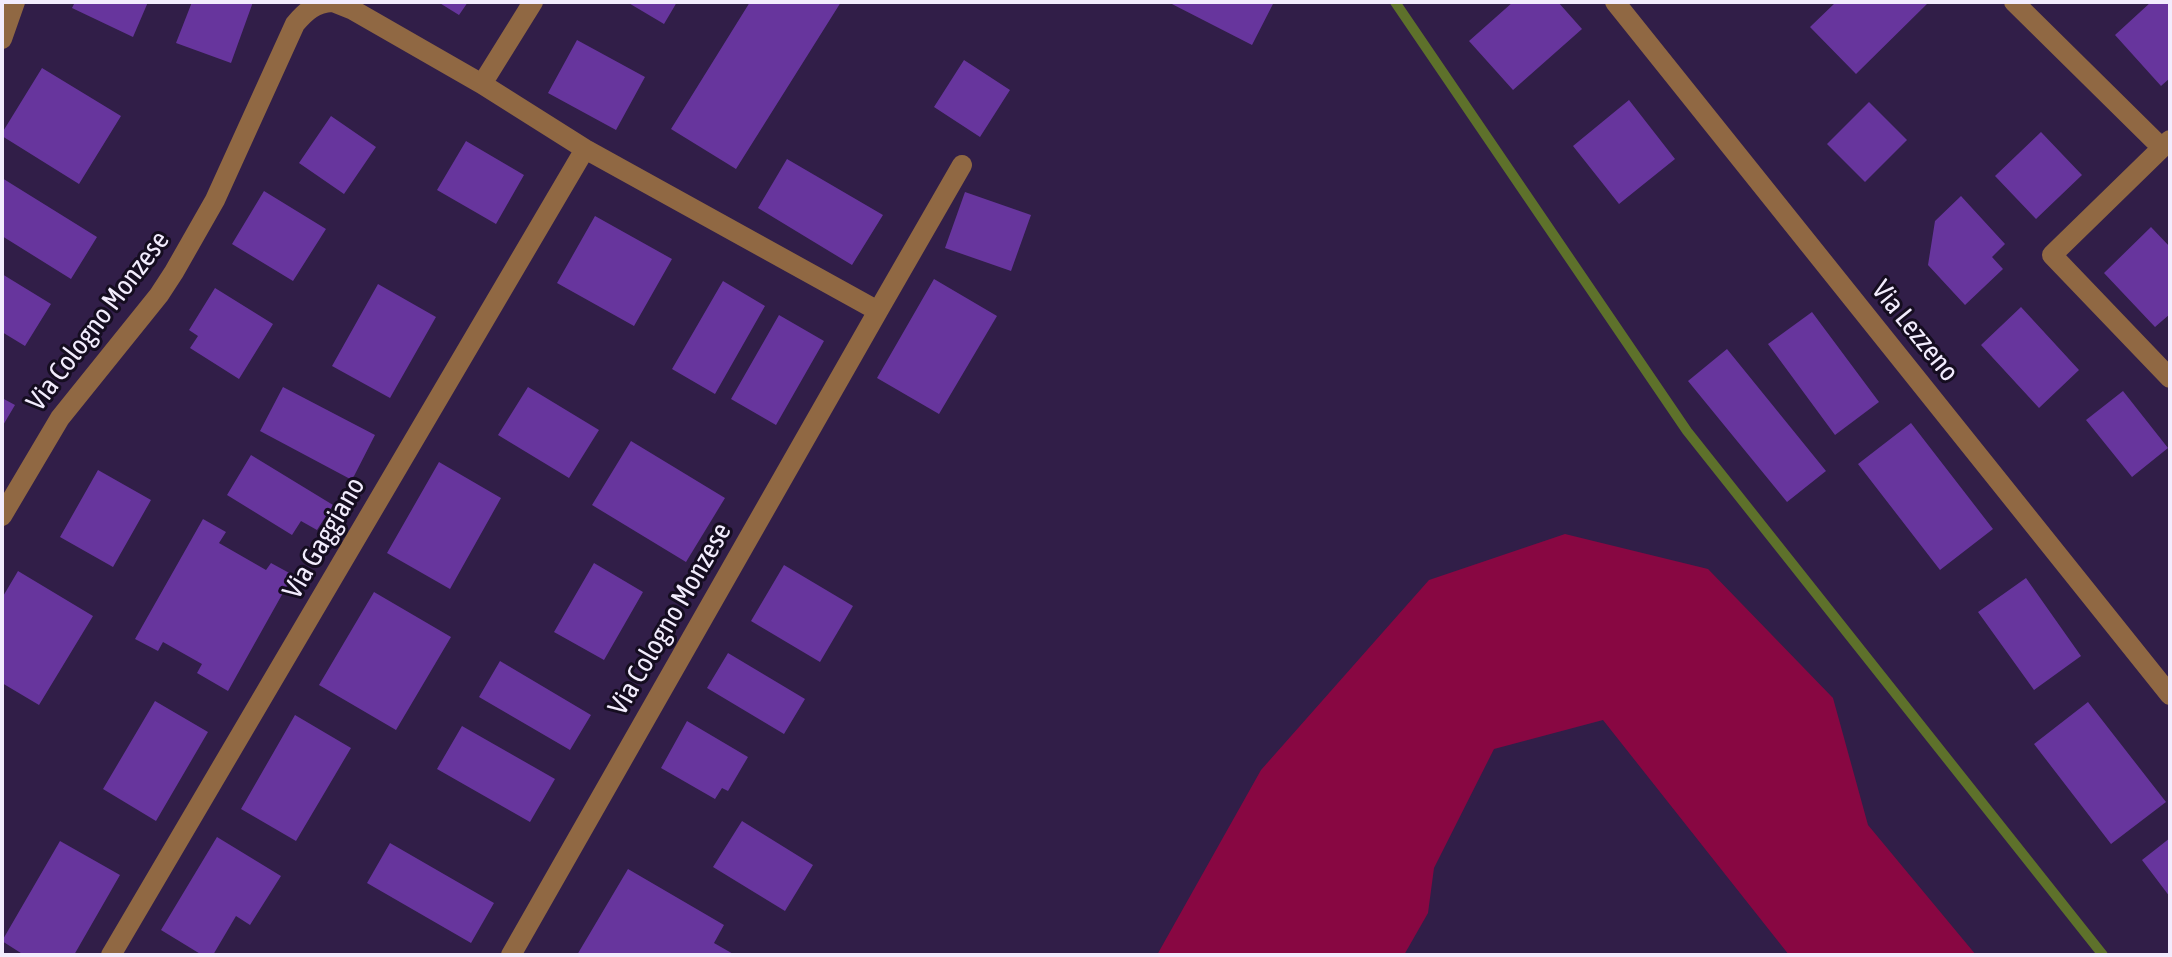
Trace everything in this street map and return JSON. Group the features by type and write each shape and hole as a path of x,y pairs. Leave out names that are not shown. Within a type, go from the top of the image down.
{"street":[{"path":"2,39 15,2"},
{"name":"Via Cologno Monzese","path":"2,516 60,418 159,295 181,261 215,200 295,24 319,3 332,2 353,10 482,84 585,149 878,311"},
{"path":"482,84 533,2"},
{"name":"Via Lezzeno","path":"1615,2 2170,695"},
{"path":"2014,2 2166,144 2052,255 2170,378"},
{"name":"Via Gaggiano","path":"111,955 585,149"},
{"name":"Via Cologno Monzese","path":"511,955 962,165"}],"shaded area":[{"path":"1565,534 1708,569 1833,698 1868,825 1976,955 1789,955 1603,720 1494,749 1434,868 1428,913 1404,955 1157,955 1261,770 1429,580"}],"building":[{"path":"75,2 148,2 133,37 72,8"},
{"path":"192,2 253,2 231,63 176,43"},
{"path":"438,2 468,2 459,15"},
{"path":"627,2 677,2 664,24"},
{"path":"750,2 841,2 736,169 671,129"},
{"path":"1168,2 1274,2 1252,45"},
{"path":"1513,2 1558,2 1582,29 1513,90 1469,41"},
{"path":"1836,2 1929,2 1856,74 1810,27"},
{"path":"2151,2 2170,2 2170,78 2161,86 2115,35"},
{"path":"577,40 645,77 616,130 548,93"},
{"path":"964,60 1010,90 980,137 934,107"},
{"path":"42,68 121,116 79,184 2,136"},
{"path":"1629,100 1675,159 1619,204 1573,146"},
{"path":"1869,102 1907,140 1865,182 1827,144"},
{"path":"331,116 376,147 344,194 299,163"},
{"path":"2041,132 2082,175 2036,219 1995,176"},
{"path":"466,141 524,175 496,224 437,190"},
{"path":"787,159 883,215 852,265 758,208"},
{"path":"2,178 97,237 71,279 2,236"},
{"path":"264,191 326,229 293,281 232,244"},
{"path":"965,192 1031,215 1011,271 945,248"},
{"path":"1961,196 2005,244 1992,257 2003,269 1965,305 1928,265 1935,221"},
{"path":"595,216 672,259 634,326 557,283"},
{"path":"2151,227 2170,247 2170,314 2155,327 2104,273"},
{"path":"2,274 51,304 25,346 2,332"},
{"path":"934,279 997,316 939,414 877,378"},
{"path":"723,281 765,306 715,394 672,369"},
{"path":"378,284 436,317 390,398 332,366"},
{"path":"215,288 273,324 239,379 190,348 198,336 189,330"},
{"path":"2021,307 2079,370 2039,408 1981,345"},
{"path":"1812,312 1879,402 1835,435 1768,344"},
{"path":"779,315 824,341 776,425 731,399"},
{"path":"1727,349 1826,471 1787,502 1688,381"},
{"path":"283,387 375,435 352,480 260,431"},
{"path":"528,387 599,430 569,478 498,435"},
{"path":"2123,391 2168,448 2132,477 2086,420"},
{"path":"2,398 15,405 2,427"},
{"path":"1911,423 1993,529 1940,570 1858,464"},
{"path":"631,441 725,498 686,562 592,505"},
{"path":"251,455 333,505 317,530 301,521 292,535 227,495"},
{"path":"439,462 501,498 450,589 387,553"},
{"path":"98,470 151,500 113,567 60,537"},
{"path":"203,519 226,532 219,543 266,570 271,563 293,575 228,691 197,673 202,664 163,642 158,651 135,639"},
{"path":"594,563 643,592 604,660 554,632"},
{"path":"784,565 853,606 820,662 751,621"},
{"path":"18,571 93,616 39,705 2,683 2,598"},
{"path":"2026,578 2081,656 2034,690 1978,612"},
{"path":"374,592 451,637 396,730 319,685"},
{"path":"728,653 805,699 784,734 707,688"},
{"path":"500,661 591,715 570,750 479,697"},
{"path":"155,701 208,732 156,821 103,789"},
{"path":"2088,702 2166,802 2111,844 2034,744"},
{"path":"295,715 351,748 296,841 241,809"},
{"path":"687,721 748,757 728,791 722,788 715,799 661,768"},
{"path":"462,726 555,779 530,822 437,769"},
{"path":"742,821 813,865 785,911 713,867"},
{"path":"217,837 281,876 250,925 236,916 213,955 202,955 161,930"},
{"path":"2170,838 2170,897 2142,860"},
{"path":"60,841 120,875 74,955 24,955 2,941"},
{"path":"390,843 494,903 471,943 367,883"},
{"path":"628,869 724,925 714,943 735,955 577,955"}],"waterway":[{"path":"1395,2 1687,431 2103,955"}]}
